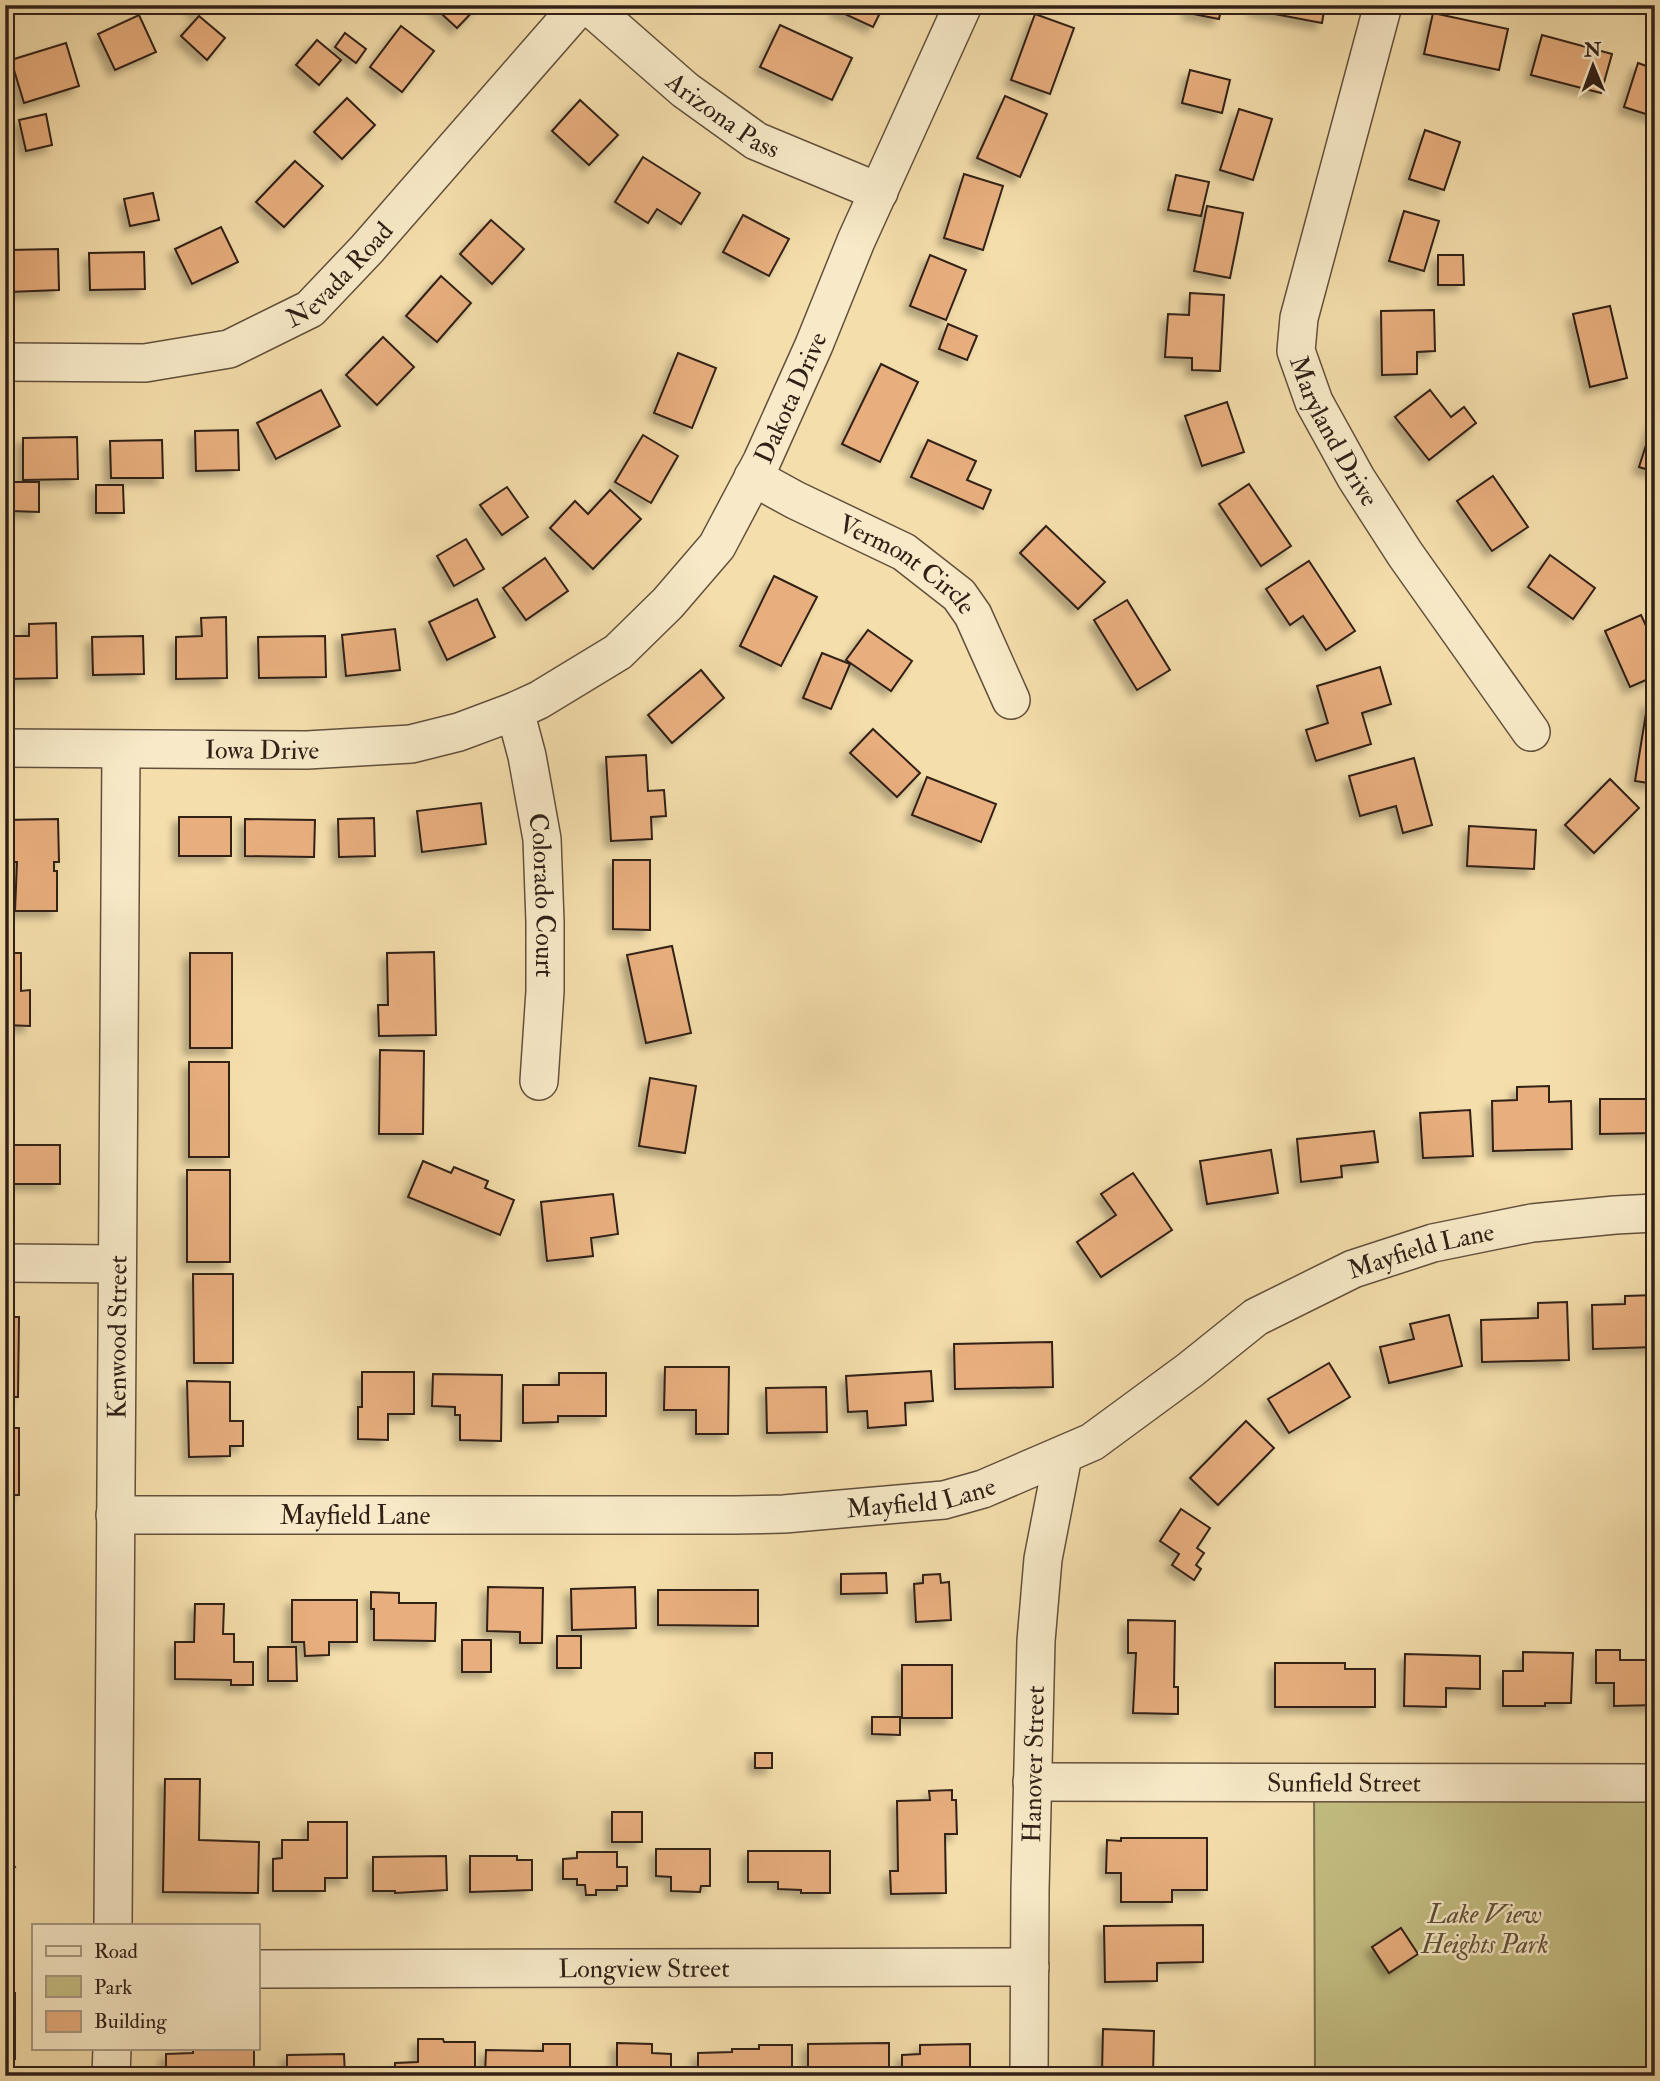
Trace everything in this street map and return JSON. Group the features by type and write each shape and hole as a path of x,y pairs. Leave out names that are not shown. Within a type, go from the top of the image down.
{"street":[{"name":"Nevada Road","path":"5,362 145,363 229,349 310,309 367,250 580,5"},
{"name":"Arizona Pass","path":"588,5 685,90 756,142 878,192"},
{"name":"Dakota Drive","path":"515,711 539,700 618,652 668,603 717,547 753,477 814,345 878,192 963,5"},
{"name":"Maryland Drive","path":"1383,5 1299,318 1296,351 1314,402 1356,478 1405,554 1531,732"},
{"name":"Vermont Circle","path":"753,477 794,500 904,552 959,595 973,615 1011,700"},
{"name":"Iowa Drive","path":"5,748 307,750 411,744 459,732 515,711"},
{"name":"Colorado Court","path":"515,711 527,756 542,839 545,977 540,1081"},
{"name":"Kenwood Street","path":"113,1924 121,750"},
{"name":"Mayfield Lane","path":"115,1515 783,1514 944,1500 983,1489 1063,1456 1102,1434 1190,1370 1256,1317 1353,1269 1433,1243 1532,1223 1655,1213"},
{"path":"5,1263 117,1264"},
{"name":"Hanover Street","path":"1028,2076 1036,1642 1043,1559 1063,1456"},
{"name":"Sunfield Street","path":"1032,1782 1655,1783"},
{"name":"Longview Street","path":"259,1969 1030,1967"},
{"path":"111,2050 111,2076"}],"green space":[{"name":"Lake View Heights Park","path":"1314,1783 1655,1783 1655,2076 1315,2076"}],"building":[{"path":"189,5 207,5 199,14"},
{"path":"432,5 479,5 457,28"},
{"path":"838,5 884,5 873,27 836,10"},
{"path":"1190,5 1222,5 1219,19 1188,13"},
{"path":"1255,5 1325,5 1322,23 1254,10"},
{"path":"1433,13 1508,29 1499,70 1424,54"},
{"path":"1035,14 1074,28 1050,94 1011,80"},
{"path":"139,15 156,52 115,70 98,34"},
{"path":"199,16 225,38 207,60 181,36"},
{"path":"780,25 852,58 832,100 760,67"},
{"path":"401,26 434,51 402,92 370,67"},
{"path":"345,33 366,49 356,63 335,47"},
{"path":"1542,35 1612,54 1601,93 1531,75"},
{"path":"317,40 341,60 319,85 296,65"},
{"path":"66,43 79,86 24,103 11,60"},
{"path":"1638,63 1655,69 1655,117 1624,107"},
{"path":"1190,70 1230,80 1222,113 1182,103"},
{"path":"1005,96 1047,114 1020,177 977,158"},
{"path":"347,98 375,125 342,159 314,132"},
{"path":"580,100 618,135 589,165 552,131"},
{"path":"1239,109 1272,119 1253,180 1220,170"},
{"path":"46,114 52,145 26,151 19,120"},
{"path":"1425,130 1460,142 1444,190 1409,179"},
{"path":"643,157 700,193 681,224 657,209 648,223 615,202"},
{"path":"295,161 323,186 284,227 256,202"},
{"path":"964,174 1003,186 983,250 944,238"},
{"path":"1176,175 1209,182 1201,216 1168,210"},
{"path":"153,193 159,220 130,226 124,199"},
{"path":"1207,206 1243,213 1230,278 1194,271"},
{"path":"1404,211 1439,221 1424,271 1389,261"},
{"path":"743,215 789,239 769,276 723,252"},
{"path":"491,220 524,249 492,284 460,254"},
{"path":"221,227 238,262 192,284 175,249"},
{"path":"58,249 59,290 9,292 8,250"},
{"path":"144,252 145,289 90,290 89,253"},
{"path":"930,255 966,270 946,320 910,306"},
{"path":"1438,255 1463,255 1464,285 1438,285"},
{"path":"441,276 471,303 437,342 406,316"},
{"path":"1190,293 1224,295 1220,371 1192,370 1192,358 1165,357 1168,314 1189,315"},
{"path":"1610,306 1627,378 1590,387 1573,314"},
{"path":"1434,310 1435,351 1417,352 1417,374 1382,375 1381,311"},
{"path":"948,324 977,336 967,360 939,349"},
{"path":"383,337 414,367 377,405 346,375"},
{"path":"678,353 716,368 692,428 654,413"},
{"path":"881,364 918,382 880,462 842,444"},
{"path":"321,390 340,426 276,459 257,423"},
{"path":"1430,390 1451,417 1464,407 1476,423 1429,460 1395,417"},
{"path":"1227,402 1244,452 1202,466 1185,416"},
{"path":"1655,417 1655,472 1639,467"},
{"path":"238,430 239,470 196,471 195,431"},
{"path":"643,435 678,456 651,503 615,482"},
{"path":"77,437 78,479 23,480 23,438"},
{"path":"162,440 163,478 111,478 110,441"},
{"path":"928,440 976,461 967,480 991,490 983,509 911,477"},
{"path":"1493,476 1528,527 1492,551 1457,501"},
{"path":"11,482 39,482 39,512 11,511"},
{"path":"1249,484 1291,546 1261,566 1219,504"},
{"path":"96,485 123,485 124,513 96,513"},
{"path":"507,487 528,517 502,535 480,505"},
{"path":"610,490 641,519 593,569 550,528 575,501 588,514"},
{"path":"1046,526 1105,582 1078,609 1020,553"},
{"path":"466,539 484,569 454,586 437,556"},
{"path":"1550,555 1595,588 1573,619 1528,587"},
{"path":"545,558 568,591 526,620 503,588"},
{"path":"1309,561 1355,631 1326,650 1303,616 1290,625 1266,589"},
{"path":"774,576 817,597 781,666 740,646"},
{"path":"477,599 495,637 447,660 429,622"},
{"path":"1127,600 1170,670 1137,690 1094,620"},
{"path":"1641,615 1655,645 1655,676 1630,687 1605,631"},
{"path":"226,617 227,678 176,679 176,637 202,636 201,618"},
{"path":"56,623 57,678 7,679 6,636 29,636 29,624"},
{"path":"395,629 400,670 346,676 342,635"},
{"path":"868,630 912,661 891,691 846,660"},
{"path":"143,636 144,674 93,675 92,637"},
{"path":"325,636 326,677 259,678 258,637"},
{"path":"822,653 850,664 831,709 803,698"},
{"path":"1380,667 1391,704 1362,713 1371,744 1316,761 1306,730 1328,723 1317,686"},
{"path":"701,670 724,698 672,743 648,715"},
{"path":"1648,701 1655,702 1655,784 1635,781"},
{"path":"873,729 920,773 897,797 850,753"},
{"path":"646,755 648,791 664,790 666,816 651,817 652,839 611,841 606,757"},
{"path":"1414,758 1432,825 1403,833 1396,806 1360,816 1349,776"},
{"path":"927,777 996,804 981,842 912,815"},
{"path":"1610,779 1639,808 1594,853 1565,825"},
{"path":"481,803 486,844 422,852 417,811"},
{"path":"179,817 231,817 231,856 179,856"},
{"path":"374,818 375,856 339,857 338,819"},
{"path":"58,819 59,862 54,862 54,871 57,871 57,911 15,911 17,862 5,862 5,820"},
{"path":"245,819 315,820 314,857 245,856"},
{"path":"1469,826 1536,830 1534,869 1467,866"},
{"path":"613,860 650,860 650,930 613,929"},
{"path":"672,946 691,1033 646,1043 627,955"},
{"path":"434,952 436,1035 379,1036 378,1005 388,1005 387,953"},
{"path":"5,953 21,953 21,991 30,990 30,1026 5,1025"},
{"path":"190,953 232,953 232,1048 190,1048"},
{"path":"380,1050 424,1051 423,1134 379,1134"},
{"path":"189,1062 229,1062 229,1157 189,1157"},
{"path":"650,1078 696,1086 685,1153 639,1146"},
{"path":"1549,1086 1549,1102 1571,1101 1572,1149 1493,1151 1492,1101 1517,1100 1517,1087"},
{"path":"1600,1099 1655,1099 1655,1133 1600,1134"},
{"path":"1470,1110 1473,1156 1423,1158 1420,1113"},
{"path":"1374,1131 1378,1162 1341,1166 1342,1177 1301,1182 1297,1139"},
{"path":"5,1145 60,1145 60,1184 5,1184"},
{"path":"1271,1150 1278,1193 1207,1204 1200,1161"},
{"path":"423,1161 451,1173 454,1167 488,1181 485,1188 514,1200 500,1235 408,1197"},
{"path":"187,1170 230,1170 230,1262 187,1262"},
{"path":"1133,1173 1172,1230 1101,1277 1077,1242 1116,1215 1101,1194"},
{"path":"613,1194 618,1234 591,1238 593,1256 547,1261 541,1202"},
{"path":"193,1274 233,1274 233,1363 194,1363"},
{"path":"1655,1295 1655,1347 1593,1349 1592,1305 1625,1304 1625,1296"},
{"path":"1567,1302 1569,1360 1482,1362 1481,1320 1538,1318 1538,1303"},
{"path":"1449,1315 1462,1366 1389,1383 1380,1347 1414,1339 1410,1324"},
{"path":"5,1317 19,1317 18,1397 5,1397"},
{"path":"1052,1342 1053,1387 955,1389 954,1344"},
{"path":"1329,1363 1350,1397 1289,1433 1268,1399"},
{"path":"665,1367 729,1367 728,1434 696,1434 696,1410 664,1410"},
{"path":"931,1371 933,1401 905,1403 906,1425 868,1428 867,1411 848,1412 846,1376"},
{"path":"362,1372 414,1372 414,1414 388,1414 388,1440 358,1439"},
{"path":"559,1373 606,1373 606,1416 558,1416 558,1422 523,1423 523,1385 559,1385"},
{"path":"433,1374 502,1375 501,1441 460,1440 460,1415 455,1415 455,1407 432,1406"},
{"path":"187,1381 230,1382 230,1421 243,1421 243,1446 230,1446 230,1456 189,1457"},
{"path":"826,1387 827,1432 767,1433 766,1388"},
{"path":"1246,1421 1274,1448 1218,1505 1190,1478"},
{"path":"5,1428 19,1428 19,1495 5,1495"},
{"path":"1181,1509 1210,1528 1197,1548 1204,1553 1196,1565 1201,1569 1194,1580 1172,1565 1179,1554 1160,1541"},
{"path":"886,1573 887,1593 841,1594 841,1574"},
{"path":"940,1574 941,1583 949,1582 951,1620 916,1622 914,1584 923,1583 923,1575"},
{"path":"488,1587 543,1588 542,1643 520,1643 520,1632 487,1631"},
{"path":"635,1587 636,1628 572,1630 571,1589"},
{"path":"658,1590 758,1590 758,1626 658,1625"},
{"path":"371,1592 399,1593 399,1603 436,1603 435,1641 374,1640"},
{"path":"5,1598 8,1638 5,1645"},
{"path":"292,1600 357,1600 357,1642 329,1642 329,1655 305,1656 304,1642 292,1642"},
{"path":"195,1604 224,1604 223,1634 234,1634 234,1662 253,1662 253,1685 231,1685 231,1680 175,1679 175,1642 194,1642"},
{"path":"1128,1620 1175,1621 1174,1687 1178,1687 1178,1714 1133,1713 1136,1653 1128,1653"},
{"path":"557,1636 581,1636 581,1668 557,1668"},
{"path":"462,1640 491,1640 491,1672 462,1672"},
{"path":"268,1647 296,1647 297,1681 268,1681"},
{"path":"1596,1650 1620,1650 1620,1660 1655,1660 1655,1705 1614,1706 1614,1683 1596,1683"},
{"path":"1523,1652 1573,1653 1571,1703 1503,1706 1503,1671 1523,1671"},
{"path":"1405,1654 1480,1656 1480,1689 1446,1688 1446,1707 1404,1706"},
{"path":"1275,1663 1345,1663 1345,1669 1375,1669 1375,1707 1275,1707"},
{"path":"902,1665 952,1665 952,1718 902,1718"},
{"path":"872,1717 900,1717 900,1735 872,1734"},
{"path":"755,1753 772,1753 772,1768 755,1768"},
{"path":"165,1779 200,1779 199,1840 259,1842 258,1893 163,1892"},
{"path":"952,1790 952,1800 956,1800 957,1834 945,1834 946,1893 891,1894 890,1871 898,1871 897,1801 930,1800 929,1791"},
{"path":"612,1812 642,1812 642,1842 612,1842"},
{"path":"308,1822 347,1822 347,1878 325,1878 325,1891 273,1891 273,1859 282,1858 282,1840 308,1840"},
{"path":"1121,1838 1207,1838 1207,1890 1172,1890 1172,1902 1121,1902 1121,1873 1106,1873 1107,1840 1121,1841"},
{"path":"656,1849 710,1849 710,1886 701,1886 700,1892 671,1891 671,1877 656,1876"},
{"path":"748,1851 830,1851 830,1893 801,1893 801,1890 778,1889 778,1882 748,1882"},
{"path":"577,1852 617,1852 617,1867 627,1867 627,1886 617,1886 617,1890 596,1890 596,1895 586,1895 585,1885 577,1885 577,1879 563,1879 563,1859 577,1858"},
{"path":"446,1856 447,1890 395,1893 373,1891 373,1857"},
{"path":"470,1856 517,1856 517,1860 532,1860 532,1890 470,1892"},
{"path":"5,1857 15,1867 5,1877"},
{"path":"1203,1925 1203,1962 1157,1963 1157,1981 1105,1982 1104,1926"},
{"path":"1401,1928 1418,1954 1389,1973 1372,1947"},
{"path":"5,1993 15,1993 15,2059 5,2059"},
{"path":"1103,2029 1154,2031 1153,2075 1102,2073"},
{"path":"418,2039 475,2042 475,2076 395,2076 395,2063 418,2062"},
{"path":"617,2043 652,2044 652,2053 671,2054 671,2076 617,2076"},
{"path":"889,2043 889,2076 808,2076 808,2044"},
{"path":"543,2044 570,2044 570,2076 485,2076 486,2050 543,2051"},
{"path":"970,2044 970,2076 902,2076 902,2055 920,2054 920,2045"},
{"path":"759,2045 792,2045 792,2076 698,2076 698,2053 759,2049"},
{"path":"193,2050 254,2050 254,2076 166,2076 166,2054 193,2053"},
{"path":"344,2054 345,2076 287,2076 287,2055"}]}
